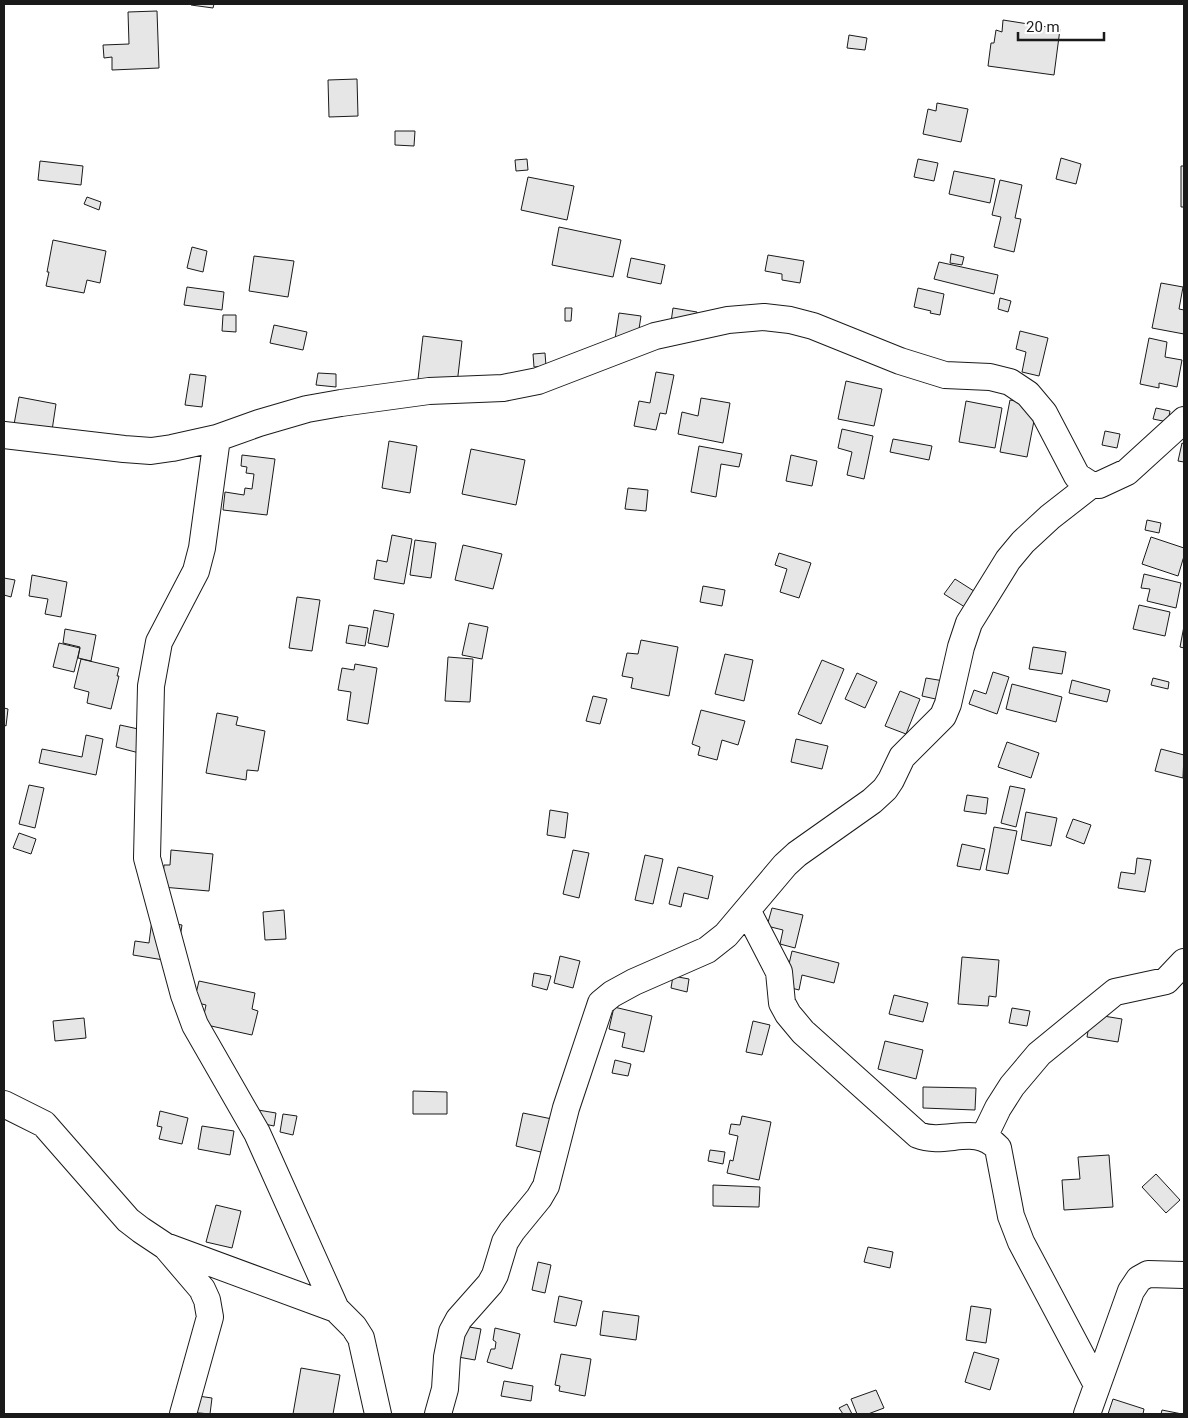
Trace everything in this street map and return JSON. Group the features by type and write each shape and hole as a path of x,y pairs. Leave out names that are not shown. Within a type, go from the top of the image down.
{"street":[{"path":"4,435 151,451 172,448 217,438 307,409 429,391 503,388 538,381 655,336 728,320 764,317 790,320 813,326 900,361 945,375 990,377 1010,382 1028,394 1044,413 1078,476 1090,485 1099,485 1127,472 1184,420"},
{"path":"217,438 202,548 196,571 159,642 151,686 147,858 184,995 195,1025 257,1133 336,1309 354,1327 361,1338 378,1414"},
{"path":"438,1414 445,1389 447,1357 452,1332 459,1318 490,1284 512,1231 539,1198 546,1186 566,1108 601,1003 612,994 634,982 708,950 726,935 793,858 872,801 885,789 902,757 942,716 948,704 961,647 969,624 1008,560 1023,542 1050,517 1090,485"},
{"path":"746,910 779,972 782,1003 788,1014 803,1032 918,1136 928,1139 969,1136 984,1137 993,1142 998,1148 1011,1216 1021,1242 1097,1385"},
{"path":"984,1137 998,1108 1012,1086 1039,1054 1116,992 1166,980 1184,962"},
{"path":"4,1104 44,1124 128,1220 165,1246 336,1309"},
{"path":"165,1246 202,1289 207,1300 210,1317 184,1414"},
{"path":"1087,1414 1131,1291 1139,1279 1148,1274 1184,1274"}],"building":[{"path":"191,4 214,4 213,8"},
{"path":"157,11 159,68 112,70 112,57 104,58 103,45 129,44 128,12"},
{"path":"1003,20 1060,29 1054,75 988,66 991,43 994,43 996,30 1002,32"},
{"path":"849,35 867,38 865,50 847,48"},
{"path":"357,79 358,116 329,117 328,80"},
{"path":"937,103 968,109 961,142 923,134 928,109 936,111"},
{"path":"395,131 415,131 414,146 395,145"},
{"path":"1061,158 1081,164 1076,184 1056,179"},
{"path":"527,159 528,170 516,171 515,160"},
{"path":"918,159 938,163 934,181 914,177"},
{"path":"40,161 83,166 81,185 38,180"},
{"path":"1181,166 1184,166 1184,207 1181,207"},
{"path":"954,171 995,179 990,203 949,194"},
{"path":"528,177 574,186 567,220 521,210"},
{"path":"1000,180 1022,185 1015,218 1021,219 1014,252 994,247 1001,217 992,215"},
{"path":"87,197 101,202 99,210 84,204"},
{"path":"559,227 621,240 613,277 552,265"},
{"path":"53,240 106,251 100,283 87,280 84,293 46,286"},
{"path":"192,247 207,251 203,272 187,268"},
{"path":"951,254 964,257 962,265 950,263"},
{"path":"768,255 804,261 800,283 782,280 782,274 765,271"},
{"path":"254,256 294,261 288,297 249,291"},
{"path":"631,258 665,265 661,284 627,277"},
{"path":"939,262 998,275 994,294 934,279"},
{"path":"1161,283 1183,287 1179,309 1184,310 1184,334 1152,328"},
{"path":"187,287 224,292 222,310 184,305"},
{"path":"918,288 944,294 940,315 914,307"},
{"path":"1000,298 1011,301 1008,312 998,309"},
{"path":"565,308 572,308 571,321 565,321"},
{"path":"673,308 697,312 694,332 670,329"},
{"path":"619,313 641,316 637,342 615,339"},
{"path":"223,315 236,315 236,332 222,331"},
{"path":"274,325 307,332 303,350 270,343"},
{"path":"1020,331 1048,338 1039,376 1022,372 1026,352 1016,349"},
{"path":"423,336 462,341 457,384 418,379"},
{"path":"1149,338 1167,342 1165,357 1182,360 1177,387 1159,383 1159,388 1140,384"},
{"path":"545,353 546,366 534,367 533,354"},
{"path":"656,372 674,375 666,414 660,413 656,430 634,426 639,401 650,403"},
{"path":"318,373 336,374 336,387 316,385"},
{"path":"190,374 206,376 202,407 185,405"},
{"path":"846,381 882,389 874,426 838,419"},
{"path":"19,397 56,404 51,437 13,430"},
{"path":"701,398 730,403 723,443 678,434 682,412 698,416"},
{"path":"1010,400 1037,405 1027,457 1000,452"},
{"path":"966,401 1002,408 995,448 959,442"},
{"path":"1156,408 1170,411 1168,422 1153,419"},
{"path":"842,429 873,436 864,479 847,475 852,452 838,448"},
{"path":"1105,431 1120,434 1117,448 1102,445"},
{"path":"893,439 932,446 929,460 890,452"},
{"path":"389,441 417,446 410,493 382,488"},
{"path":"1182,443 1184,444 1184,462 1178,461"},
{"path":"699,446 742,454 739,467 721,464 716,497 691,492"},
{"path":"471,449 525,460 516,505 462,494"},
{"path":"242,455 275,459 267,515 223,510 225,492 244,495 245,488 252,489 254,474 246,473 247,467 241,466"},
{"path":"791,455 817,461 812,486 786,481"},
{"path":"628,488 648,490 646,511 625,509"},
{"path":"1147,520 1161,523 1159,533 1145,530"},
{"path":"392,535 412,539 404,584 374,579 377,560 387,562"},
{"path":"1151,537 1184,548 1184,556 1178,576 1142,564"},
{"path":"415,540 436,543 431,578 410,575"},
{"path":"463,545 502,554 493,589 455,580"},
{"path":"779,553 811,563 799,598 780,592 787,569 775,565"},
{"path":"1144,574 1181,583 1176,608 1147,601 1150,589 1141,588"},
{"path":"32,575 67,582 61,617 45,614 48,599 29,596"},
{"path":"4,578 15,580 11,597 4,595"},
{"path":"955,579 977,593 968,609 944,594"},
{"path":"703,586 725,590 722,606 700,602"},
{"path":"297,597 320,600 312,651 289,648"},
{"path":"1139,605 1170,612 1165,636 1133,629"},
{"path":"374,610 394,614 388,647 368,643"},
{"path":"469,623 488,627 482,659 462,655"},
{"path":"349,625 368,628 365,646 346,643"},
{"path":"1184,626 1184,648 1180,647"},
{"path":"65,629 96,635 91,661 78,658 80,647 63,643"},
{"path":"641,640 678,647 669,696 631,688 633,678 622,676 627,653 638,654"},
{"path":"59,643 80,648 74,672 53,667"},
{"path":"1033,647 1066,652 1062,674 1029,669"},
{"path":"725,654 753,660 744,701 715,694"},
{"path":"448,657 473,659 470,702 445,701"},
{"path":"81,659 119,668 117,676 119,676 111,709 87,703 89,692 74,688"},
{"path":"822,660 844,669 821,724 798,714"},
{"path":"355,664 377,668 368,724 347,720 351,692 338,690 342,668 354,670"},
{"path":"993,672 1009,677 997,714 969,704 974,690 986,694"},
{"path":"857,673 877,682 865,708 845,699"},
{"path":"926,678 944,681 940,700 922,696"},
{"path":"1153,678 1169,682 1168,689 1151,685"},
{"path":"1072,680 1110,690 1107,702 1069,693"},
{"path":"1012,684 1062,697 1056,722 1006,709"},
{"path":"900,691 920,699 906,734 885,726"},
{"path":"593,696 607,699 600,724 586,721"},
{"path":"4,708 8,709 6,726 4,725"},
{"path":"701,710 745,721 738,745 722,740 717,760 698,755 700,747 692,744"},
{"path":"217,713 238,717 236,725 265,731 258,771 247,770 246,780 206,773"},
{"path":"120,725 152,732 147,755 116,747"},
{"path":"86,735 103,739 96,775 39,763 42,749 82,757"},
{"path":"796,739 828,746 822,769 791,762"},
{"path":"1007,742 1039,753 1031,778 998,767"},
{"path":"1161,749 1184,755 1183,778 1155,771"},
{"path":"29,785 44,788 35,828 19,824"},
{"path":"1010,786 1025,789 1016,827 1001,823"},
{"path":"967,795 988,798 986,814 964,811"},
{"path":"550,810 568,813 565,838 547,835"},
{"path":"1026,812 1057,818 1051,846 1021,840"},
{"path":"1073,819 1091,825 1084,844 1066,837"},
{"path":"994,827 1017,831 1008,874 986,870"},
{"path":"19,833 36,839 31,854 13,848"},
{"path":"962,844 985,849 980,870 957,866"},
{"path":"171,850 213,854 209,891 162,887 164,865 170,865"},
{"path":"573,850 589,853 579,898 563,894"},
{"path":"645,855 663,859 653,904 635,900"},
{"path":"1137,858 1151,860 1145,892 1118,888 1121,872 1135,874"},
{"path":"678,867 713,876 708,899 684,893 681,907 669,904"},
{"path":"772,908 803,915 795,948 780,944 783,930 767,926"},
{"path":"284,910 286,939 265,940 263,912"},
{"path":"152,920 182,925 176,962 133,955 135,941 149,943"},
{"path":"792,951 839,963 834,983 802,975 799,990 784,986"},
{"path":"560,956 580,961 573,988 554,983"},
{"path":"962,957 999,960 996,997 989,996 988,1006 958,1004"},
{"path":"534,973 551,976 547,990 532,986"},
{"path":"673,976 689,979 687,992 671,988"},
{"path":"199,981 255,993 252,1009 258,1011 252,1035 202,1024 206,1005 194,1002"},
{"path":"894,995 928,1003 923,1022 889,1014"},
{"path":"614,1007 652,1016 644,1052 622,1047 625,1033 609,1029"},
{"path":"1012,1008 1030,1011 1027,1026 1009,1023"},
{"path":"1091,1014 1122,1019 1118,1042 1087,1037"},
{"path":"84,1018 86,1038 55,1041 53,1021"},
{"path":"753,1021 770,1025 762,1055 746,1052"},
{"path":"885,1041 923,1050 916,1079 878,1069"},
{"path":"615,1060 631,1064 628,1076 612,1073"},
{"path":"923,1087 976,1088 975,1110 923,1108"},
{"path":"413,1091 447,1092 447,1114 413,1114"},
{"path":"258,1110 276,1113 274,1126 255,1122"},
{"path":"160,1111 188,1118 182,1144 159,1139 162,1127 157,1126"},
{"path":"523,1113 552,1119 545,1153 516,1146"},
{"path":"283,1114 297,1116 293,1135 280,1132"},
{"path":"742,1116 771,1122 759,1180 727,1173 730,1160 733,1161 738,1136 729,1134 731,1124 740,1125"},
{"path":"202,1126 234,1131 230,1155 198,1149"},
{"path":"710,1150 725,1152 723,1164 708,1161"},
{"path":"1109,1155 1113,1207 1064,1210 1062,1180 1080,1179 1078,1157"},
{"path":"1156,1174 1180,1200 1166,1213 1142,1187"},
{"path":"713,1185 760,1187 759,1207 713,1206"},
{"path":"216,1205 241,1211 232,1248 206,1242"},
{"path":"868,1247 893,1252 890,1268 864,1262"},
{"path":"538,1262 551,1265 545,1293 532,1290"},
{"path":"559,1296 582,1301 576,1326 554,1322"},
{"path":"971,1306 991,1309 986,1343 966,1340"},
{"path":"603,1311 639,1316 636,1340 600,1335"},
{"path":"463,1326 481,1329 475,1360 458,1357"},
{"path":"495,1328 520,1334 512,1369 487,1362 491,1349 495,1349 496,1342 493,1340"},
{"path":"974,1352 999,1359 990,1390 965,1382"},
{"path":"561,1354 591,1359 585,1396 559,1391 560,1386 555,1385"},
{"path":"301,1368 340,1375 333,1414 293,1414"},
{"path":"504,1381 533,1386 531,1401 501,1396"},
{"path":"876,1390 884,1408 868,1414 857,1414 851,1399"},
{"path":"191,1395 212,1398 210,1414 189,1412"},
{"path":"1113,1399 1144,1409 1143,1414 1108,1414"},
{"path":"847,1404 852,1414 843,1414 839,1408"},
{"path":"1162,1410 1182,1414 1161,1414"}]}
